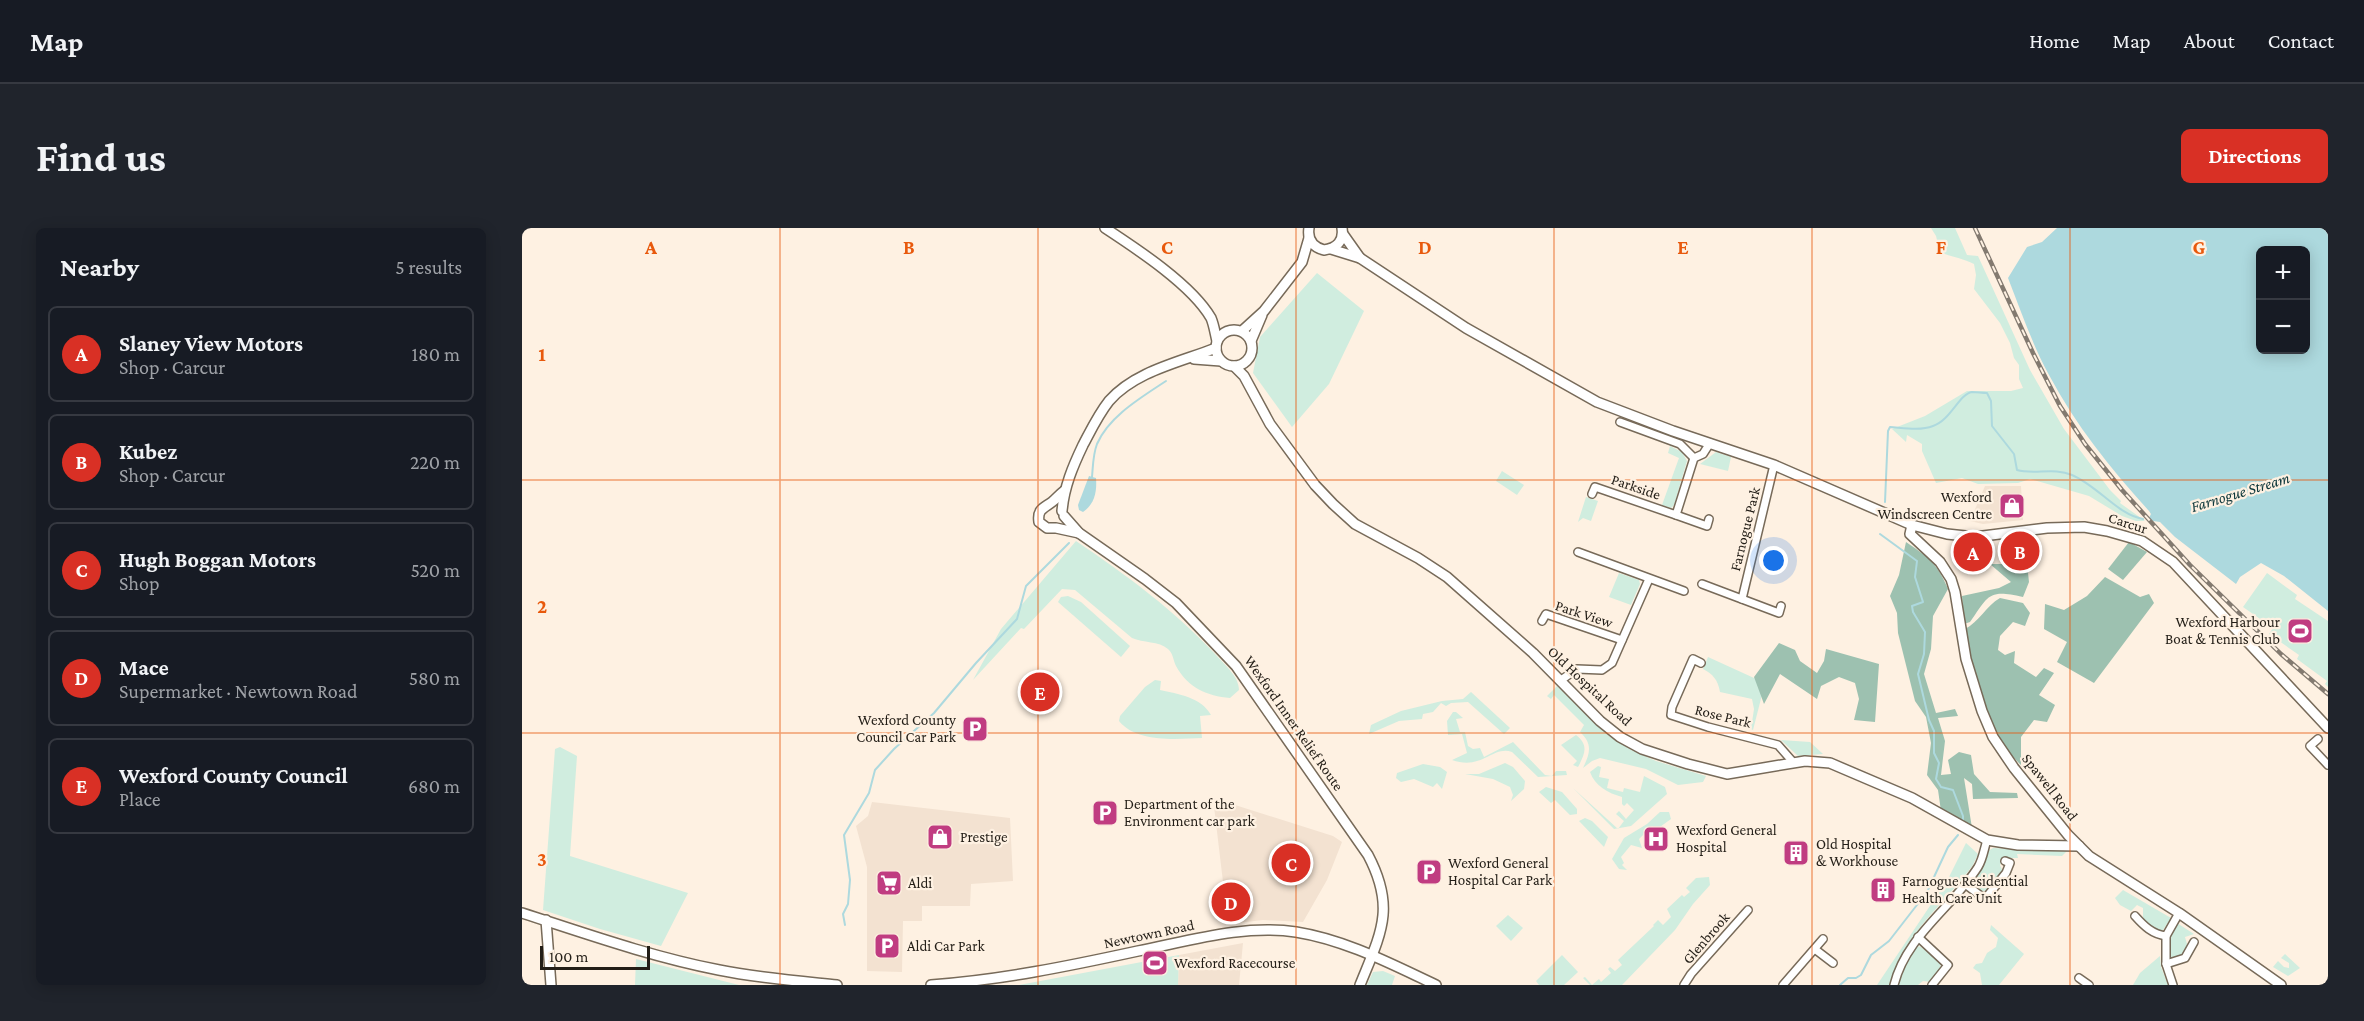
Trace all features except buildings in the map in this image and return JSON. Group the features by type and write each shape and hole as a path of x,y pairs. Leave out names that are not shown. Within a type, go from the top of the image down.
{"street":[{"path":"1105,228 1173,277 1200,304 1212,320 1227,331 1242,331 1264,311 1302,262 1341,240 1343,231"},
{"path":"1308,231 1312,244 1360,258"},
{"path":"1302,262 1308,231"},
{"path":"1343,231 1360,258"},
{"name":"Carcur","path":"1360,258 1466,328 1597,402 1774,465 1912,525 1947,534 1976,537 2047,528 2084,527 2142,541 2181,570 2328,728"},
{"path":"1244,376 1247,361 1251,355 1251,341 1264,311"},
{"path":"1212,320 1221,361"},
{"path":"1064,491 1039,512 1039,522 1047,528 1056,528 1060,525 1064,491 1096,420 1110,400 1130,384 1148,374 1189,359 1217,344 1227,331"},
{"path":"1242,331 1251,341"},
{"path":"1189,359 1221,361 1234,366 1247,361"},
{"name":"Old Hospital Road","path":"1234,366 1244,376 1270,424 1315,485 1333,504 1355,524 1418,558 1447,577 1561,680 1600,721 1620,737 1642,749 1727,774 1793,762 1823,761 1844,767 1912,798 1987,840 2018,844 2079,846"},
{"path":"1620,422 1680,444 1694,458"},
{"name":"Parkside","path":"1676,515 1694,458 1703,454 1710,442"},
{"name":"Farnogue Park","path":"1742,599 1774,465"},
{"name":"Parkside","path":"1592,494 1595,487 1707,526 1709,519"},
{"path":"1050,504 1055,504 1063,513"},
{"name":"Wexford Inner Relief Route","path":"1063,513 1079,533 1163,592 1206,633 1236,666 1368,855 1379,876 1383,914 1382,925 1360,985"},
{"name":"Spawell Road","path":"1912,525 1910,534 1940,562 1951,579 1966,659 1982,711 1993,737 2038,798 2089,856 2179,913 2281,985"},
{"name":"Wexford Inner Relief Route","path":"1056,528 1079,533"},
{"path":"1578,552 1684,591"},
{"name":"Park View","path":"1561,680 1577,669 1602,670 1612,663 1649,579"},
{"path":"1702,584 1779,613 1781,606"},
{"name":"Park View","path":"1542,621 1546,614 1622,640"},
{"name":"Rose Park","path":"1701,663 1693,659 1671,714 1708,727 1778,745 1793,762"},
{"path":"2318,739 2310,746 2328,765"},
{"path":"1894,985 1905,957 1918,937 1979,865 1987,840"},
{"path":"1965,884 1984,900 2006,873 2010,863 2005,861"},
{"name":"Glenbrook","path":"1684,985 1691,974 1748,910"},
{"path":"522,913 630,947 719,970 779,980 837,985"},
{"path":"2173,985 2166,964 2166,936 2179,913"},
{"path":"2135,916 2144,927 2166,936"},
{"path":"546,921 551,985"},
{"name":"Newtown Road","path":"931,985 1015,976 1230,933 1268,930 1320,937 1372,955 1436,985"},
{"path":"1918,937 1948,965 1932,985"},
{"path":"1783,985 1816,950 1823,939"},
{"path":"2166,964 2185,958 2194,942"},
{"path":"1816,950 1833,963"},
{"path":"2079,978 2089,985"}],"shaded area":[{"path":"1985,486 2021,486 2023,520 1983,524 1970,521"},
{"path":"1213,798 1333,836 1342,842 1327,880 1303,922 1263,920 1228,924"},
{"path":"872,802 1010,818 1013,881 971,884 970,906 922,906 922,921 903,921 902,972 867,971 867,867 856,826 868,816"},
{"path":"1243,943 1239,985 1178,985 1179,955"}],"green space":[{"path":"1931,228 1955,228 1967,255 1978,256 2030,370 2064,429 2121,501 2120,503 2145,521 2136,521 2122,516 2089,496 2030,479 2018,483 1978,484 1962,478 1936,483 1922,451 1922,444 1907,435 1906,442 1892,429 1925,416 1967,391 2011,391 2023,388 2019,379 2019,365 2014,358 2010,343 2000,323 1974,289 1976,275 1974,264 1940,252 1936,236"},
{"path":"1317,273 1364,311 1329,384 1292,427 1253,373 1260,337"},
{"path":"1670,446 1682,452 1687,461 1674,505 1671,508 1662,505 1679,458 1668,453"},
{"path":"1716,452 1731,457 1728,471 1700,464"},
{"path":"1502,471 1524,485 1517,495 1496,481"},
{"path":"1586,497 1598,501 1591,521 1583,518 1578,522"},
{"path":"1076,541 1132,581 1184,623 1231,672 1237,681 1239,690 1230,698 1206,693 1186,680 1168,649 1132,638 1075,590 1062,589 1024,629 1021,628 973,680 1001,629"},
{"path":"1906,542 1932,562 1948,589 1933,616 1931,649 1924,674 1936,713 1955,709 1958,716 1938,718 1945,741 1941,775 1951,774 1948,760 1959,752 1971,755 1974,774 1990,792 2017,793 2018,798 1973,799 1972,784 1964,778 1972,828 1941,811 1938,790 1927,775 1931,743 1926,717 1915,701 1898,633 1897,613 1890,596 1899,575"},
{"path":"2129,542 2147,552 2123,580 2108,569"},
{"path":"1990,564 2027,564 2029,582 2023,597 2002,594 1990,597 1970,622 1964,624 1962,596 1999,588 2011,582"},
{"path":"1619,573 1639,580 1640,584 1631,605 1609,597"},
{"name":"Wexford Harbour Boat & Tennis Club","path":"2267,573 2297,595 2295,599 2328,621 2328,687 2325,684 2327,681 2297,659 2299,655 2269,634 2273,628 2243,607"},
{"path":"2105,577 2140,597 2149,594 2154,603 2094,683 2057,662 2067,642 2044,629 2045,604 2064,610 2087,596"},
{"path":"1068,596 1081,602 1130,646 1121,657 1058,602 1061,597"},
{"path":"2000,598 2023,603 2030,613 2025,626 2013,622 2000,636 1998,650 2005,655 2015,651 2014,663 2036,677 2044,668 2054,673 2039,695 2055,705 2047,722 2034,720 2021,737 2021,765 2009,752 1990,720 1977,684 1965,629"},
{"path":"1779,643 1795,650 1800,661 1817,673 1824,661 1826,649 1879,664 1875,722 1854,720 1859,699 1855,683 1839,677 1821,686 1817,699 1780,674 1764,704 1754,677"},
{"path":"1708,657 1765,683 1753,730 1751,729 1754,709 1752,699 1720,692 1714,678 1703,669"},
{"path":"1155,680 1161,681 1160,690 1188,697 1207,709 1211,715 1200,716 1202,738 1169,739 1146,736 1127,728 1119,721 1120,716 1145,687"},
{"path":"1557,686 1609,736 1631,750 1656,761 1706,776 1703,782 1678,785 1646,769 1600,758 1583,768 1589,749 1587,741 1580,732 1584,725 1554,695 1551,699 1547,696"},
{"path":"1471,692 1510,728 1504,734 1468,702 1451,703 1446,706 1441,703 1433,712 1423,714 1422,719 1399,721 1369,734 1371,725 1401,711 1442,701 1463,699"},
{"path":"1453,712 1463,718 1456,719 1460,732 1465,732 1468,746 1473,749 1480,748 1484,757 1513,742 1545,775 1552,776 1556,771 1566,771 1567,775 1538,777 1512,752 1505,751 1471,762 1462,763 1452,760 1467,753 1462,734 1448,735 1447,721"},
{"path":"1576,735 1584,746 1578,767 1573,765 1577,761 1561,745"},
{"path":"1781,740 1810,742 1823,754 1798,756"},
{"path":"560,747 577,756 570,856 688,893 661,946 543,910 555,749"},
{"path":"1505,763 1513,767 1525,781 1524,789 1511,801 1513,795 1510,787 1493,779 1465,774 1479,774"},
{"path":"1423,764 1440,767 1447,772 1442,789 1437,783 1433,787 1414,779 1401,782 1396,778 1397,773"},
{"path":"1598,766 1601,767 1599,777 1609,779 1607,788 1623,792 1624,788 1640,792 1644,776 1665,787 1667,794 1631,826 1619,828 1624,821 1616,814 1619,811 1626,819 1634,810 1627,803 1624,806 1622,804 1622,797 1607,791 1595,781 1590,772"},
{"path":"1546,787 1562,792 1577,809 1577,814 1570,815 1555,800 1551,803 1539,792"},
{"path":"1573,788 1617,828 1614,829"},
{"path":"1660,812 1669,812 1671,819 1657,829 1652,826 1639,839 1642,848 1631,845 1621,857 1624,863 1622,865 1627,870 1619,869 1612,859 1624,838 1647,824"},
{"path":"1585,818 1592,821 1608,837 1604,847 1579,821"},
{"path":"1966,843 1978,854 1973,865 1925,921 1903,951 1890,985 1877,985 1948,879"},
{"path":"1993,848 2067,851 2062,856 2017,854 2018,858 2004,858 2000,865 2003,872 1988,890 1980,892 1972,885 1972,882 1988,851"},
{"path":"1709,877 1710,885 1675,930 1622,985 1592,985 1599,979 1601,982 1611,973 1608,969 1610,967 1615,971 1622,965 1618,960 1658,920 1663,925 1671,917 1667,909 1682,895 1684,897 1690,892 1686,888 1696,878"},
{"path":"2123,890 2171,918 2161,933 2146,924 2143,908 2137,905 2131,911 2120,905 2115,898"},
{"path":"1508,915 1523,928 1511,941 1496,926"},
{"path":"2177,923 2194,934 2185,937 2187,944 2184,954 2172,959 2169,950 2170,940"},
{"path":"1991,925 2024,954 1999,985 1982,985 1980,973 1973,968 1976,964 1982,963 1987,953 1996,947 1998,938 1990,930"},
{"path":"1917,946 1941,963 1940,970 1931,982 1923,981 1918,985 1898,985 1905,965"},
{"path":"2285,954 2300,968 2288,976 2273,967 2278,961 2284,967 2289,968 2289,963 2281,958"},
{"name":"Wexford Racecourse","path":"1179,955 1178,985 1019,985"},
{"path":"1562,955 1578,972 1564,985 1539,985 1536,981"},
{"path":"2160,956 2161,967 2168,985 2133,985 2140,973"},
{"path":"636,959 739,985 635,985"},
{"path":"1383,971 1395,976 1392,985 1367,985 1373,972"}],"water":[{"path":"2057,228 2328,228 2328,611 2284,576 2261,563 2240,577 2236,584 2175,537 2160,522 2149,518 2151,514 2149,511 2108,463 2059,394 2032,339 2008,278 2027,247 2042,242"},
{"path":"1089,476 1096,478 1095,492 1093,501 1083,512 1079,510 1078,505"}],"waterway":[{"path":"1092,477 1093,460 1102,434 1127,408 1166,381"},
{"name":"Farnogue Stream","path":"1885,502 1890,427 1917,429 1933,426 1945,418 1963,397 1976,392 1987,393 1991,401 1992,426 2014,454 2017,470 2072,475 2091,486 2125,512 2143,519"},
{"name":"Farnogue Stream","path":"1880,534 1917,561 1915,577 1923,602 1912,606 1925,632 1924,654 1918,674 1929,720 1934,731 1934,753 1939,763 1936,779 1941,787 1953,790 1963,822"},
{"path":"845,925 843,914 848,904 850,880 844,835 869,793 875,770 894,749 934,713 1017,619 1026,586 1069,543"},
{"name":"Farnogue Stream","path":"1840,985 1848,978 1861,975 1871,955 1889,941 1927,892 1948,847 1958,835"}],"railway":[{"path":"1975,228 2033,353 2060,406 2085,444 2122,490 2190,565 2281,654 2328,694"}],"place":[{"name":"Wexford Windscreen Centre","path":"2012,506"},
{"name":"Kubez","path":"2020,551"},
{"name":"Slaney View Motors","path":"1973,552"},
{"name":"Wexford Harbour Boat & Tennis Club","path":"2300,631"},
{"name":"Wexford County Council","path":"1040,692"},
{"name":"Wexford County Council Car Park","path":"975,729"},
{"name":"Department of the Environment car park","path":"1105,813"},
{"name":"Prestige","path":"940,837"},
{"name":"Wexford General Hospital","path":"1656,839"},
{"name":"Old Hospital & Workhouse","path":"1796,853"},
{"name":"Hugh Boggan Motors","path":"1291,863"},
{"name":"Wexford General Hospital Car Park","path":"1429,872"},
{"name":"Aldi","path":"889,883"},
{"name":"Farnogue Residential Health Care Unit","path":"1883,890"},
{"name":"Mace","path":"1231,902"},
{"name":"Aldi Car Park","path":"887,946"},
{"name":"Wexford Racecourse","path":"1155,963"}]}
